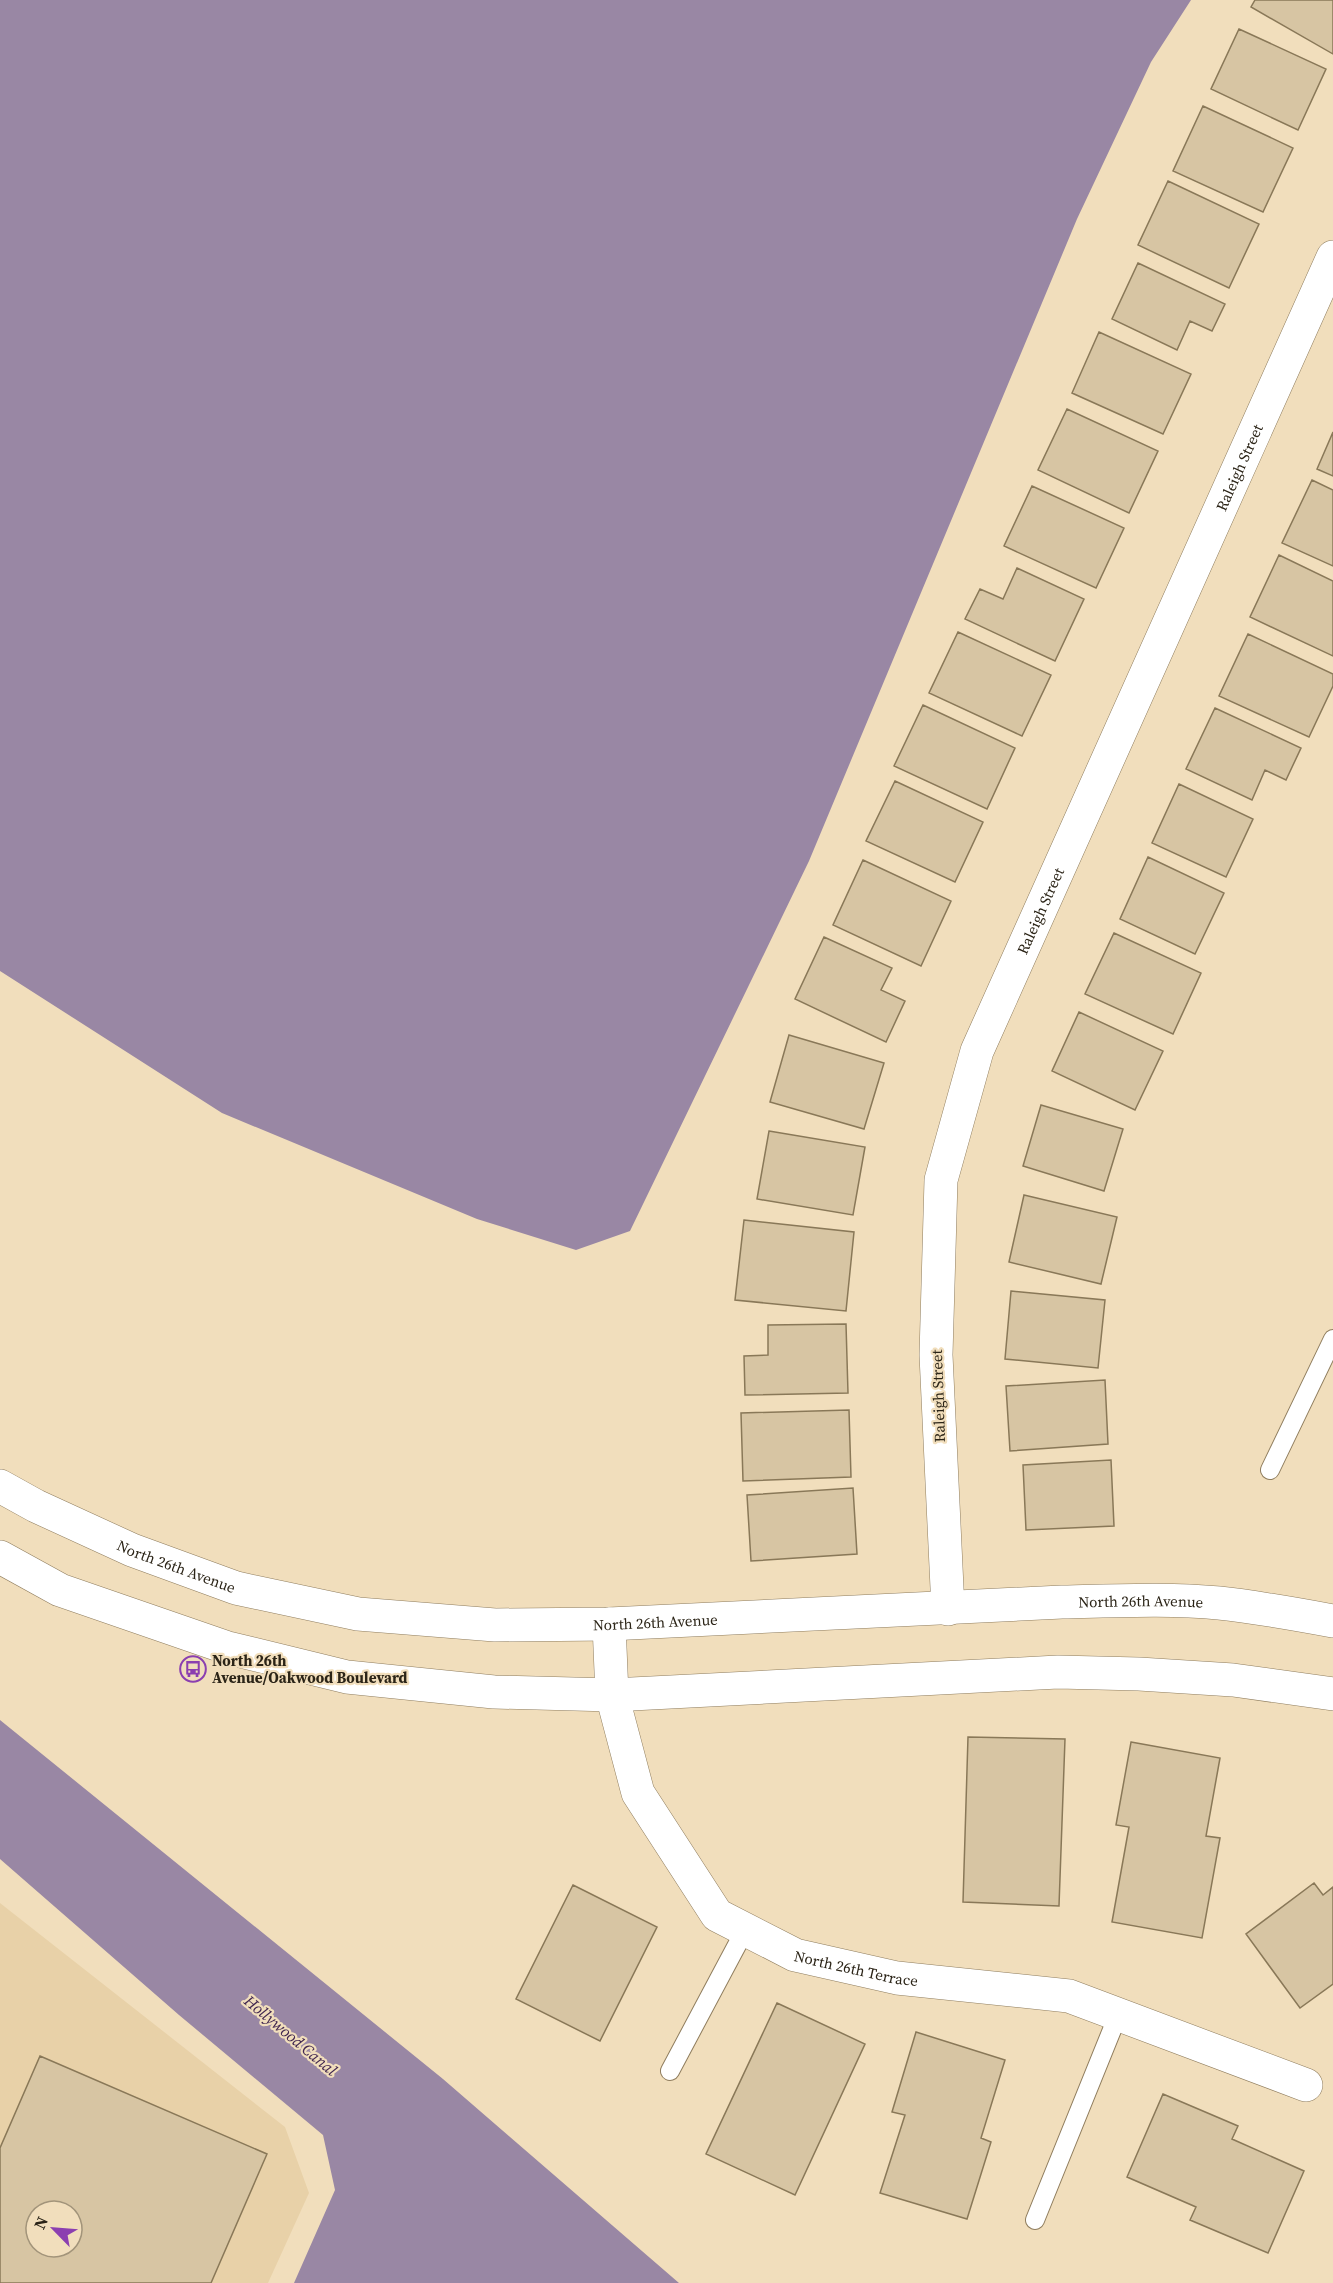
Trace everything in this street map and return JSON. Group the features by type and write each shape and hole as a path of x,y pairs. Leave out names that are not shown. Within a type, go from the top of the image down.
{"street":[{"name":"Raleigh Street","path":"948,1609 936,1355 941,1180 974,1062 1333,257"},
{"name":"North 26th Avenue","path":"0,1485 36,1506 132,1550 236,1588 358,1614 495,1625 609,1624 1062,1602 1218,1603 1294,1613 1333,1621"},
{"path":"0,1557 60,1590 194,1637 228,1648 347,1677 494,1692 612,1695 1058,1672 1233,1680 1333,1694"},
{"name":"North 26th Terrace","path":"609,1624 612,1695 638,1793 717,1915 795,1956 897,1978 1069,1996 1306,2085"}],"lane":[{"path":"1270,1470 1333,1339"},
{"path":"670,2071 745,1930"},
{"path":"1035,2220 1118,2015"}],"shaded area":[{"path":"0,1903 285,2127 309,2193 268,2283 0,2283"}],"water":[{"path":"0,0 1191,0 1151,62 1077,219 809,861 630,1231 576,1250 477,1219 222,1113 0,971"},
{"name":"Hollywood Canal","path":"0,1720 443,2079 679,2283 294,2283 335,2190 323,2135 179,2015 0,1859"}],"building":[{"path":"1255,0 1333,0 1333,54 1251,7"},
{"path":"1239,29 1326,69 1298,130 1211,89"},
{"path":"1203,106 1293,148 1263,212 1173,171"},
{"path":"1168,181 1259,224 1229,288 1138,245"},
{"path":"1138,263 1225,304 1212,331 1190,321 1177,350 1112,319"},
{"path":"1099,332 1191,374 1163,434 1072,393"},
{"path":"1067,409 1158,451 1129,513 1038,470"},
{"path":"1333,432 1333,476 1317,469"},
{"path":"1312,480 1333,490 1333,566 1282,543"},
{"path":"1032,486 1124,528 1096,588 1004,546"},
{"path":"1279,555 1333,581 1333,656 1250,617"},
{"path":"1017,568 1084,599 1055,661 965,619 980,589 1003,599"},
{"path":"958,632 1051,675 1022,736 929,693"},
{"path":"1248,634 1333,674 1333,686 1309,737 1219,696"},
{"path":"923,705 1015,748 987,809 894,766"},
{"path":"1215,708 1301,748 1286,780 1265,770 1252,800 1186,769"},
{"path":"895,781 983,822 955,882 866,841"},
{"path":"1179,784 1253,819 1226,877 1152,843"},
{"path":"1148,857 1224,893 1195,954 1120,919"},
{"path":"863,860 951,901 921,966 833,925"},
{"path":"1114,933 1201,973 1173,1034 1085,994"},
{"path":"824,937 892,968 881,990 905,1001 886,1042 795,999"},
{"path":"1079,1012 1163,1051 1135,1110 1052,1071"},
{"path":"789,1035 884,1063 864,1129 770,1102"},
{"path":"1041,1105 1123,1129 1104,1191 1023,1166"},
{"path":"769,1131 865,1147 853,1215 757,1199"},
{"path":"1024,1195 1117,1217 1101,1284 1009,1262"},
{"path":"744,1220 854,1232 846,1311 735,1300"},
{"path":"1011,1291 1105,1300 1098,1368 1005,1359"},
{"path":"846,1324 848,1393 745,1395 744,1356 768,1355 768,1325"},
{"path":"1105,1380 1108,1444 1010,1451 1006,1386"},
{"path":"849,1410 851,1477 743,1481 741,1413"},
{"path":"1111,1460 1114,1526 1026,1530 1023,1465"},
{"path":"853,1488 857,1554 751,1561 747,1495"},
{"path":"968,1737 1065,1739 1059,1906 963,1902"},
{"path":"1131,1742 1220,1758 1206,1836 1220,1838 1202,1938 1112,1922 1129,1827 1116,1825"},
{"path":"1314,1883 1323,1895 1333,1887 1333,1984 1300,2008 1246,1934"},
{"path":"573,1885 657,1927 600,2041 516,1999"},
{"path":"777,2003 865,2044 795,2195 706,2154"},
{"path":"916,2032 1005,2060 981,2138 991,2142 967,2219 880,2193 905,2115 892,2112"},
{"path":"40,2056 267,2154 211,2283 0,2283 0,2148"},
{"path":"1163,2094 1238,2126 1232,2139 1304,2171 1268,2253 1190,2220 1196,2207 1127,2177"}],"place":[{"name":"North 26th Avenue/Oakwood Boulevard","path":"193,1669"}]}
